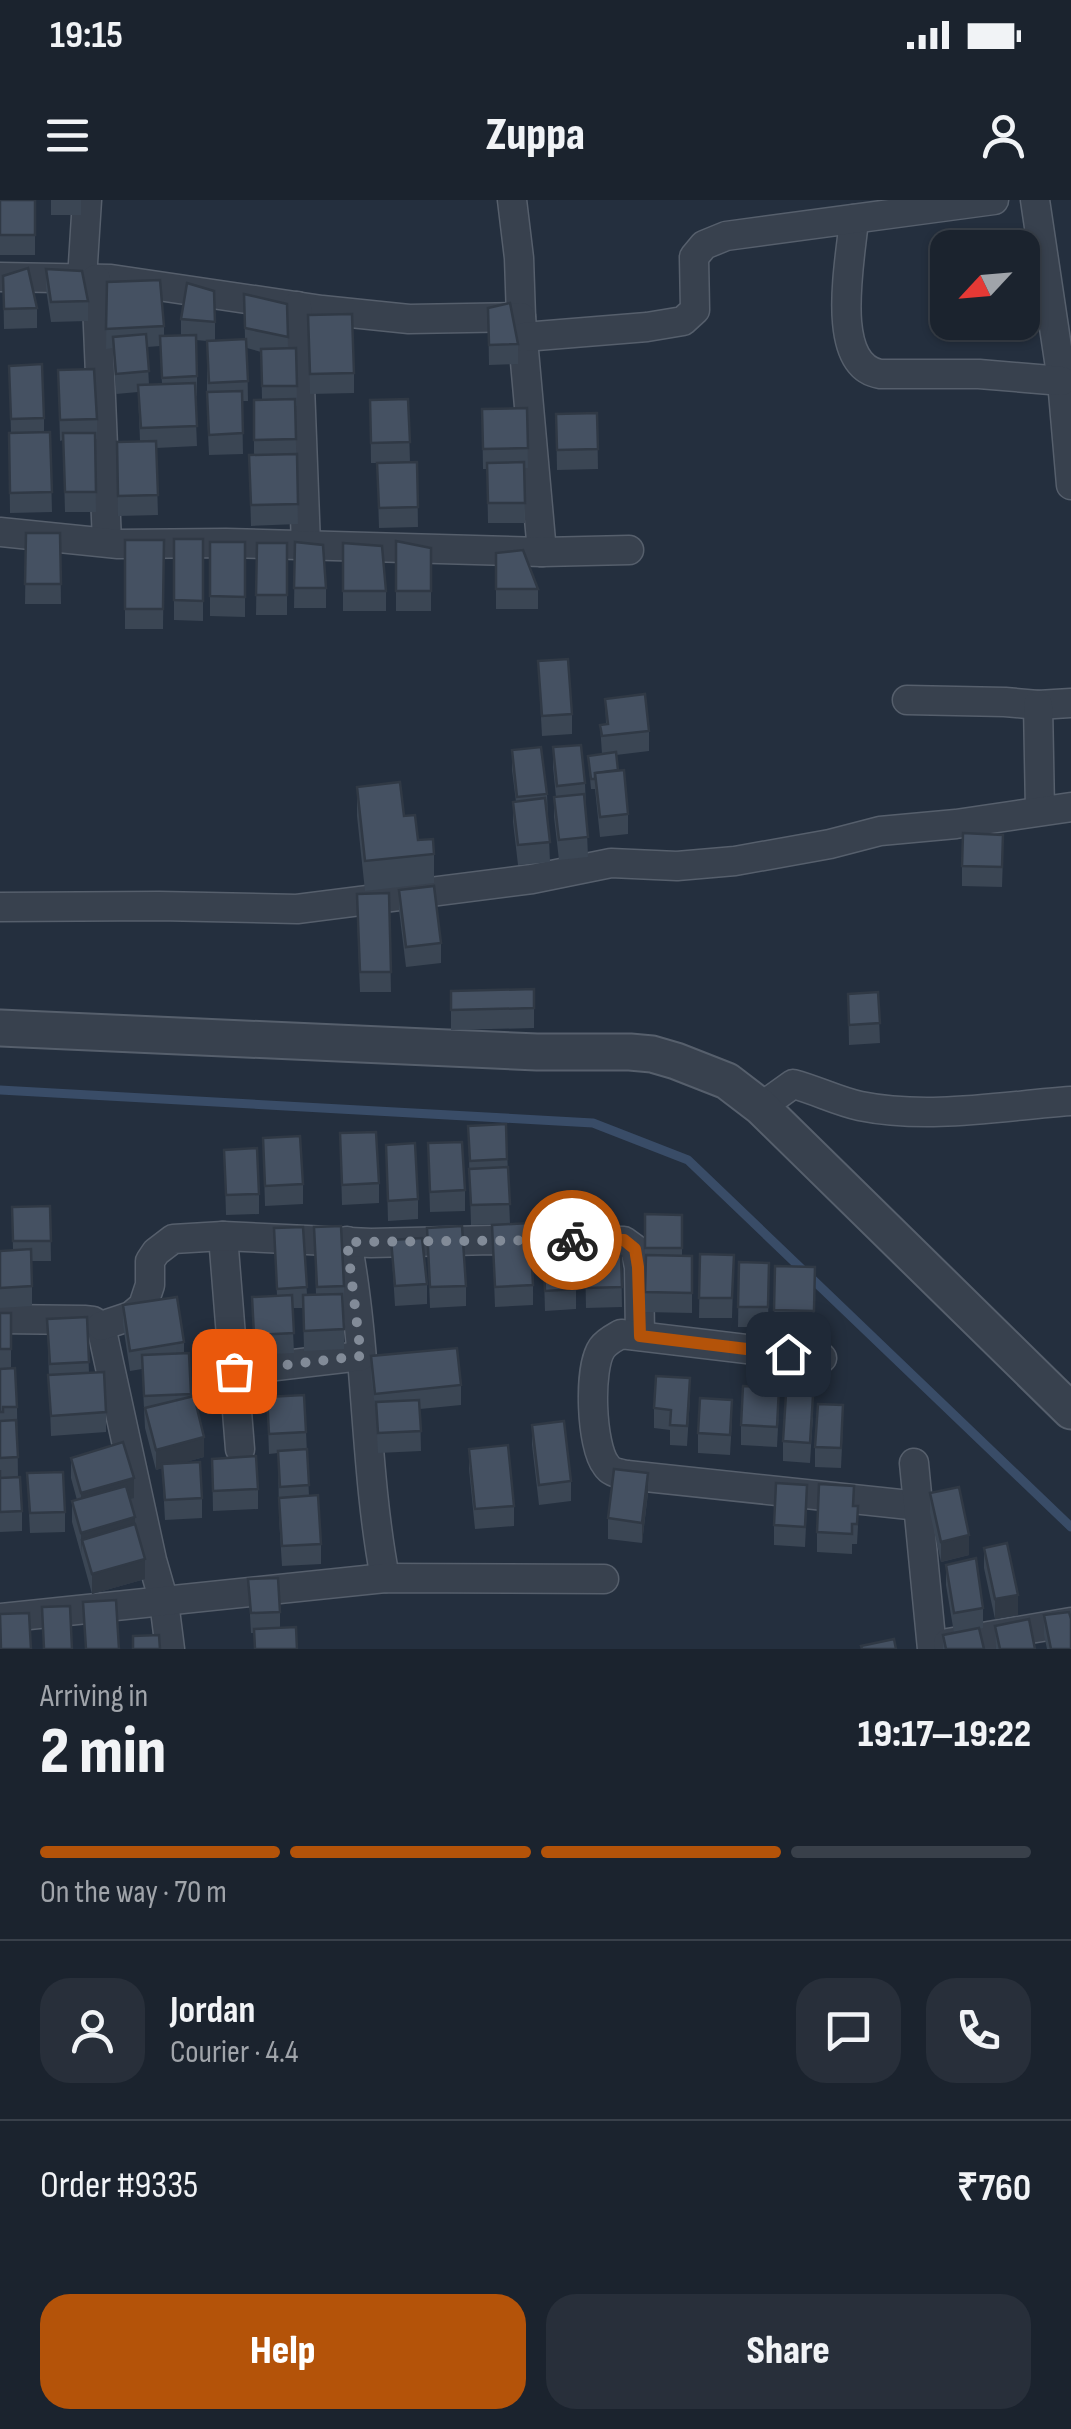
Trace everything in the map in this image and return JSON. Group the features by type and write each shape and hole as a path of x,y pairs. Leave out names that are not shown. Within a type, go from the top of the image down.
{"street":[{"path":"87,200 106,542"},
{"path":"512,200 542,552"},
{"path":"0,277 112,280 409,319 522,327 647,327 683,321 695,310 694,257 704,245 726,236 994,200"},
{"path":"1035,200 1062,381 1071,485"},
{"path":"854,219 846,320 850,346 868,372 980,374 1062,381"},
{"path":"297,306 306,545"},
{"path":"0,532 106,542 542,552 629,550"},
{"path":"907,700 1071,703"},
{"path":"1038,705 1040,810"},
{"path":"0,907 297,909 532,879 612,863 677,866 735,861 880,831 1071,807"},
{"path":"0,1028 652,1054 676,1061 726,1081 761,1107 1071,1411"},
{"path":"761,1107 793,1084 864,1107 936,1112 1071,1101"},
{"path":"224,1236 240,1449"},
{"path":"101,1326 131,1316 143,1306 150,1285 150,1262 172,1239 224,1236 347,1242 624,1240 635,1249 640,1336"},
{"path":"347,1242 377,1537 385,1578"},
{"path":"0,1319 84,1320 101,1326 164,1602 170,1649"},
{"path":"822,1358 621,1334 608,1340 599,1351 592,1404 604,1464 612,1471 646,1477 919,1506"},
{"path":"234,1371 361,1356"},
{"path":"914,1463 931,1648 1071,1622"},
{"path":"0,1618 385,1578 604,1580"}],"building":[{"path":"0,200 35,200 35,235 0,235"},
{"path":"28,268 37,308 4,309 3,276"},
{"path":"46,269 82,271 88,301 51,302"},
{"path":"160,280 164,326 106,329 107,282"},
{"path":"187,283 214,291 215,322 181,319"},
{"path":"244,294 287,304 288,337 245,328"},
{"path":"510,303 518,344 489,345 488,308"},
{"path":"352,314 354,373 310,374 308,315"},
{"path":"146,334 149,371 116,374 113,337"},
{"path":"196,335 197,376 162,378 160,336"},
{"path":"246,339 248,381 209,383 207,341"},
{"path":"296,348 297,386 262,386 261,349"},
{"path":"42,364 44,418 11,419 9,366"},
{"path":"94,369 97,419 60,420 58,370"},
{"path":"195,383 197,426 141,428 138,385"},
{"path":"242,391 243,433 209,435 207,392"},
{"path":"295,399 296,439 254,440 254,400"},
{"path":"408,399 410,442 371,443 370,400"},
{"path":"527,408 528,448 483,449 482,409"},
{"path":"597,413 598,449 557,450 556,414"},
{"path":"50,432 52,492 10,493 9,433"},
{"path":"63,433 95,433 96,492 65,492"},
{"path":"156,441 158,495 118,496 117,442"},
{"path":"297,454 298,504 251,505 249,455"},
{"path":"417,462 418,507 379,508 377,463"},
{"path":"524,462 525,503 488,503 487,463"},
{"path":"26,533 60,533 61,584 25,584"},
{"path":"174,539 203,539 203,601 174,600"},
{"path":"125,540 164,540 163,609 125,609"},
{"path":"396,541 431,548 431,591 396,591"},
{"path":"210,542 245,542 245,597 210,596"},
{"path":"295,542 323,545 326,588 294,588"},
{"path":"257,543 287,543 287,595 256,595"},
{"path":"343,543 382,546 386,591 343,591"},
{"path":"523,550 538,589 496,589 496,553"},
{"path":"568,659 572,714 542,716 538,661"},
{"path":"645,694 649,731 602,736 600,725 608,724 605,699"},
{"path":"581,745 585,783 557,786 553,747"},
{"path":"541,747 547,794 517,797 512,750"},
{"path":"616,752 618,770 595,773 595,779 591,779 588,756"},
{"path":"624,770 628,814 600,817 595,773"},
{"path":"400,782 404,816 415,815 418,840 433,839 434,854 365,861 357,787"},
{"path":"584,794 588,837 559,840 554,797"},
{"path":"545,798 550,842 518,845 513,802"},
{"path":"963,833 1003,835 1002,867 962,866"},
{"path":"434,886 441,943 406,947 399,890"},
{"path":"389,893 391,972 360,972 357,894"},
{"path":"534,989 534,1008 451,1010 451,991"},
{"path":"878,992 880,1023 849,1025 848,994"},
{"path":"506,1124 507,1159 470,1161 468,1126"},
{"path":"376,1132 379,1183 342,1185 340,1133"},
{"path":"300,1136 303,1184 265,1186 263,1138"},
{"path":"462,1142 465,1190 430,1192 428,1143"},
{"path":"415,1143 418,1199 388,1201 386,1145"},
{"path":"257,1148 259,1194 226,1195 224,1150"},
{"path":"508,1167 510,1204 471,1205 469,1169"},
{"path":"50,1206 51,1241 13,1241 12,1207"},
{"path":"645,1214 682,1215 682,1248 645,1248"},
{"path":"530,1223 533,1285 495,1287 492,1225"},
{"path":"341,1226 344,1286 317,1287 314,1227"},
{"path":"462,1226 466,1286 430,1287 427,1228"},
{"path":"303,1227 307,1287 277,1289 274,1228"},
{"path":"422,1238 427,1284 395,1286 391,1240"},
{"path":"543,1244 552,1244 552,1253 574,1251 576,1289 545,1291"},
{"path":"31,1249 32,1286 0,1288 0,1251"},
{"path":"700,1254 734,1255 732,1298 699,1298"},
{"path":"646,1255 692,1256 692,1293 645,1292"},
{"path":"621,1256 622,1287 586,1288 585,1257"},
{"path":"739,1262 769,1263 768,1307 738,1307"},
{"path":"775,1266 815,1267 814,1311 774,1310"},
{"path":"342,1294 344,1329 304,1331 303,1295"},
{"path":"292,1295 294,1333 254,1335 252,1297"},
{"path":"177,1297 184,1342 130,1351 123,1305"},
{"path":"0,1313 11,1313 11,1349 0,1349"},
{"path":"87,1317 89,1362 50,1364 47,1319"},
{"path":"457,1348 461,1385 375,1394 371,1356"},
{"path":"189,1353 191,1394 144,1396 142,1355"},
{"path":"15,1368 17,1407 3,1407 0,1412 0,1369"},
{"path":"104,1372 106,1412 51,1416 48,1375"},
{"path":"656,1376 690,1378 687,1426 670,1425 671,1410 654,1408"},
{"path":"743,1386 779,1388 777,1427 741,1425"},
{"path":"786,1394 813,1396 810,1443 783,1441"},
{"path":"304,1395 306,1432 269,1434 267,1397"},
{"path":"194,1396 204,1437 156,1450 145,1408"},
{"path":"700,1398 732,1400 730,1435 698,1433"},
{"path":"419,1400 421,1431 378,1433 376,1402"},
{"path":"818,1404 843,1405 841,1448 815,1447"},
{"path":"16,1420 18,1457 0,1458 0,1421"},
{"path":"564,1421 571,1481 539,1485 532,1425"},
{"path":"123,1442 134,1478 81,1493 71,1458"},
{"path":"508,1445 514,1506 475,1509 469,1449"},
{"path":"307,1449 309,1485 280,1487 278,1451"},
{"path":"256,1456 258,1489 213,1491 212,1459"},
{"path":"200,1462 202,1498 165,1500 162,1464"},
{"path":"614,1469 648,1473 642,1523 608,1518"},
{"path":"63,1472 65,1512 30,1513 27,1473"},
{"path":"20,1477 22,1511 0,1512 0,1478"},
{"path":"776,1483 807,1485 805,1527 774,1525"},
{"path":"819,1484 854,1486 853,1506 858,1506 852,1534 817,1532"},
{"path":"126,1486 135,1517 81,1533 72,1501"},
{"path":"959,1487 969,1535 941,1542 930,1493"},
{"path":"318,1495 321,1544 282,1546 279,1498"},
{"path":"135,1524 145,1559 92,1574 82,1540"},
{"path":"1007,1543 1018,1595 995,1599 984,1548"},
{"path":"976,1558 983,1608 954,1613 946,1565"},
{"path":"278,1578 280,1612 251,1613 248,1579"},
{"path":"116,1600 119,1649 86,1649 83,1602"},
{"path":"70,1606 72,1649 44,1649 42,1607"},
{"path":"1069,1612 1071,1649 1051,1649 1044,1615"},
{"path":"29,1613 31,1649 1,1649 0,1614"},
{"path":"1029,1619 1035,1649 1000,1649 995,1626"},
{"path":"296,1627 297,1649 255,1649 254,1629"},
{"path":"979,1628 984,1649 946,1649 943,1635"},
{"path":"159,1635 160,1649 133,1649 133,1636"},
{"path":"894,1639 896,1649 861,1646"}],"waterway":[{"path":"0,1090 593,1123 688,1160 1071,1527"}],"way so far":[{"path":"234,1371 361,1356 347,1242 572,1240"}],"route":[{"path":"572,1240 624,1240 635,1249 640,1336 788,1354"}]}
